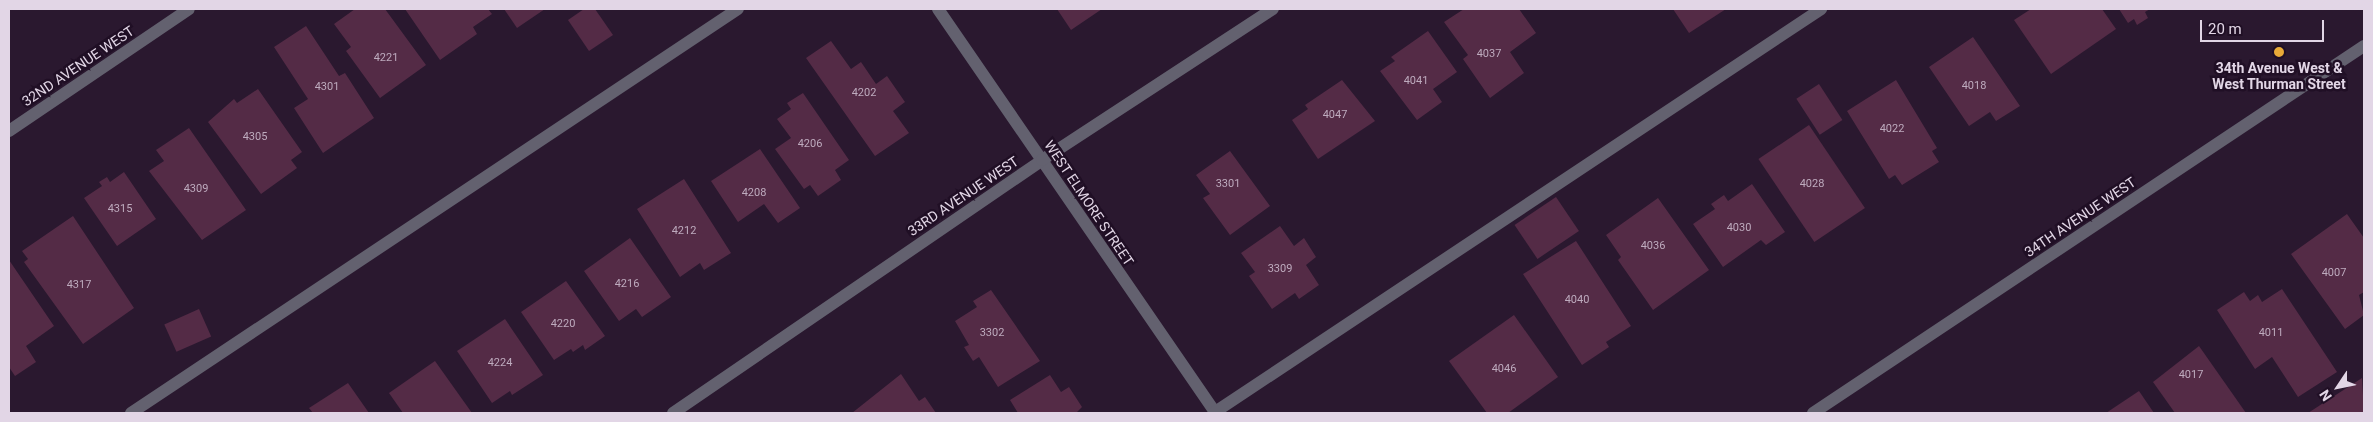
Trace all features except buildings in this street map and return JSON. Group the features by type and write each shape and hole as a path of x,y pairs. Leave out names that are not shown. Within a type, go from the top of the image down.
{"street":[{"name":"32ND AVENUE WEST","path":"9,131 190,9"},
{"path":"131,413 738,9"},
{"name":"WEST ELMORE STREET","path":"938,9 1215,413"},
{"name":"33RD AVENUE WEST","path":"673,413 1042,160 1273,9"},
{"path":"1215,413 1821,9"},
{"name":"34TH AVENUE WEST","path":"1813,413 2364,46"}],"place":[{"name":"34th Avenue West & West Thurman Street","path":"2279,52"}]}
